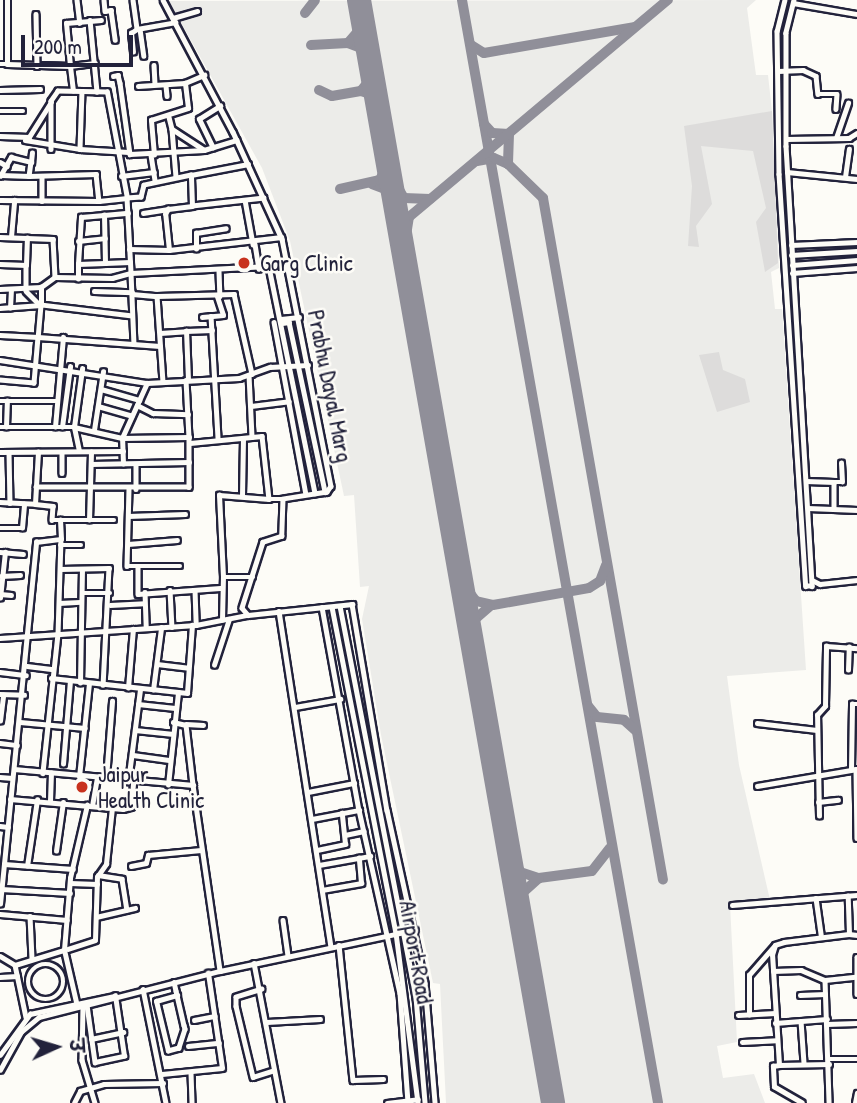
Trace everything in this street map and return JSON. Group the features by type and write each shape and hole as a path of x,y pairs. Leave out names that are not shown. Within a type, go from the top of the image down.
{"street":[{"path":"6,0 7,64"},
{"path":"77,0 80,23"},
{"path":"104,0 105,11 111,10 115,40"},
{"path":"133,0 144,56"},
{"name":"Prabhu Dayal Marg","path":"163,0 237,140 281,237 331,486 325,492 283,499 242,496"},
{"path":"785,0 777,31 783,262 806,586 812,586 812,580 790,245 786,137 787,71 794,1 857,14"},
{"path":"133,52 131,33 197,10"},
{"path":"36,14 37,65"},
{"path":"90,20 97,92"},
{"path":"73,91 66,23 101,20"},
{"path":"0,41 7,41"},
{"path":"0,64 70,66 95,63"},
{"path":"153,65 155,84"},
{"path":"778,71 816,76 818,94 837,94 836,110"},
{"path":"113,76 118,75 120,83 128,152"},
{"path":"138,86 185,83 204,75"},
{"path":"155,181 151,120 169,117 190,106 185,83"},
{"path":"166,86 167,96"},
{"path":"0,90 40,89"},
{"path":"24,140 58,91 107,92 127,198 134,345"},
{"path":"80,149 82,91"},
{"path":"51,101 52,146"},
{"path":"835,139 843,131 848,103"},
{"path":"213,148 199,119 220,106"},
{"path":"0,111 23,111"},
{"path":"169,117 176,177"},
{"path":"172,129 204,150"},
{"path":"779,136 835,139 857,132"},
{"path":"0,136 52,146 118,154 128,152 153,155 204,150 237,140"},
{"path":"845,177 849,149"},
{"path":"29,176 32,153"},
{"path":"1,175 11,157 31,162"},
{"path":"0,162 7,166"},
{"path":"0,200 99,201 141,197 144,186 155,181 248,164"},
{"path":"121,176 154,172"},
{"path":"787,172 857,178"},
{"path":"1,175 96,174 99,201"},
{"path":"42,176 42,201"},
{"path":"191,176 192,206"},
{"path":"144,214 264,198"},
{"path":"12,237 14,200"},
{"path":"244,200 259,269"},
{"path":"167,209 169,250"},
{"path":"78,279 80,217 128,213"},
{"path":"104,215 105,263"},
{"path":"196,249 198,232 226,228"},
{"path":"0,237 53,239 55,277"},
{"path":"129,249 196,249 254,244 281,237"},
{"path":"27,238 26,290 41,305"},
{"path":"78,241 105,238"},
{"path":"790,245 857,242"},
{"path":"783,262 857,251"},
{"path":"791,260 857,260"},
{"path":"78,264 130,262"},
{"path":"0,264 26,265"},
{"path":"0,289 26,290 40,287 55,277 78,279 131,273 259,269 288,265"},
{"path":"269,267 315,493"},
{"path":"792,273 857,268"},
{"path":"202,317 223,315 218,296 219,271"},
{"path":"0,380 34,383 41,305 40,287"},
{"path":"10,308 11,290"},
{"path":"94,291 157,296 218,296 232,293 239,301 251,374 253,437"},
{"path":"157,296 163,381"},
{"path":"0,308 41,305 132,316"},
{"path":"211,316 218,439"},
{"path":"281,321 299,317"},
{"path":"281,321 289,322 325,492"},
{"path":"274,323 306,494"},
{"path":"160,333 212,330"},
{"path":"36,487 189,487 186,331"},
{"path":"0,335 63,337 160,346"},
{"path":"55,427 63,337"},
{"path":"0,359 103,372 147,383 215,379 284,366 308,365"},
{"path":"62,427 70,367"},
{"path":"79,452 74,427 82,369"},
{"path":"94,430 103,372"},
{"path":"123,465 122,438 147,383"},
{"path":"101,389 138,403 153,414 188,414"},
{"path":"0,401 58,401"},
{"path":"7,401 3,427 74,427 122,438 189,437"},
{"path":"251,406 289,401"},
{"path":"98,406 132,416"},
{"path":"190,443 262,436 269,499"},
{"path":"222,620 219,495 242,496 243,439"},
{"path":"0,452 123,451"},
{"path":"9,452 10,503"},
{"path":"36,504 38,452"},
{"path":"62,452 62,473"},
{"path":"89,520 91,452"},
{"path":"91,464 189,462"},
{"path":"806,481 842,482 841,463"},
{"path":"136,465 136,489"},
{"path":"834,482 834,509"},
{"path":"128,489 127,566 180,566"},
{"path":"248,615 242,608 262,542 282,536 283,499"},
{"path":"0,502 53,506 52,520 114,520"},
{"path":"0,528 22,528 24,504"},
{"path":"808,508 857,510"},
{"path":"128,516 185,514"},
{"path":"43,773 46,724 58,634 60,520"},
{"path":"0,904 12,778 31,636 38,539 81,545"},
{"path":"128,544 177,540"},
{"path":"11,595 0,596 3,552 36,554"},
{"path":"138,566 138,594 145,591 220,587"},
{"path":"60,569 82,571 109,568 110,605 103,685"},
{"path":"80,683 84,633 80,602 82,571"},
{"path":"1,576 20,575"},
{"path":"223,577 253,577"},
{"path":"812,580 820,584 857,580"},
{"path":"170,590 172,627"},
{"path":"51,678 140,690 187,693 195,590"},
{"path":"145,591 146,628"},
{"path":"82,593 110,593"},
{"path":"59,603 80,602"},
{"path":"110,605 145,603"},
{"path":"0,638 194,625 248,615 352,604 387,810 415,930 435,1103"},
{"name":"Airport Road","path":"340,606 418,1013 425,1103"},
{"path":"322,607 359,810 400,993 408,1101"},
{"name":"Airport Road","path":"332,607 368,810 396,933 418,1101"},
{"path":"279,611 331,946"},
{"path":"214,664 229,619"},
{"path":"153,691 161,628"},
{"path":"128,688 133,629"},
{"path":"820,816 817,715 825,705 826,646 857,648"},
{"path":"848,670 849,648"},
{"path":"157,664 188,668"},
{"path":"27,666 53,668"},
{"path":"0,672 26,675"},
{"path":"63,764 70,681"},
{"path":"79,777 89,684"},
{"path":"0,803 37,800 112,808 131,807 140,690"},
{"path":"168,785 171,734 178,694"},
{"path":"0,721 1,695 23,695"},
{"path":"295,707 340,699"},
{"path":"106,778 112,701"},
{"path":"138,704 175,708"},
{"path":"857,704 852,704 857,838"},
{"path":"20,722 85,728"},
{"path":"173,722 203,725"},
{"path":"757,723 817,730"},
{"path":"185,724 220,971"},
{"path":"135,730 171,734"},
{"path":"0,743 17,744"},
{"path":"133,755 169,760"},
{"path":"14,769 131,782 193,785"},
{"path":"757,786 854,769"},
{"path":"50,801 51,773"},
{"path":"0,777 12,778"},
{"path":"76,1002 66,950 70,883 97,777"},
{"path":"308,792 354,783"},
{"path":"27,866 37,800"},
{"path":"818,802 838,800"},
{"path":"56,851 63,802"},
{"path":"0,956 15,964 90,946 96,917 98,875 106,864 112,808"},
{"path":"312,819 359,810"},
{"path":"317,850 345,844 342,813"},
{"path":"0,826 8,827"},
{"path":"345,835 364,831"},
{"path":"131,866 146,863 148,855 201,850"},
{"path":"319,864 370,856"},
{"path":"323,890 361,883 359,858"},
{"path":"4,864 73,869"},
{"path":"98,875 122,879 127,910"},
{"path":"70,883 97,884"},
{"path":"1,889 70,893"},
{"path":"732,905 857,895"},
{"path":"848,896 849,934"},
{"path":"817,898 821,935"},
{"path":"96,917 135,908"},
{"path":"0,914 67,920"},
{"path":"30,916 32,960"},
{"path":"283,920 288,955"},
{"path":"0,1055 26,1017 53,1007 115,996 288,955 415,930"},
{"path":"749,1015 749,975 775,945 821,935 857,935"},
{"path":"339,944 354,1080 383,1079"},
{"path":"775,945 773,971 779,1065"},
{"path":"41,957 44,967"},
{"path":"857,957 857,993"},
{"path":"254,963 262,989 281,1103"},
{"path":"15,964 26,1017"},
{"path":"59,965 65,988 51,996 33,998 26,974 59,965"},
{"path":"773,971 802,970 825,980 856,977"},
{"path":"162,1074 222,1069 208,973"},
{"path":"0,977 17,975"},
{"path":"825,980 829,1103"},
{"path":"174,982 185,1029 179,1048 168,1051 156,1001 177,995"},
{"path":"144,989 166,1103"},
{"path":"262,989 235,1001 253,1077 274,1069"},
{"path":"800,995 825,994"},
{"path":"51,996 53,1007"},
{"path":"0,1070 30,1022 115,996"},
{"path":"85,1006 98,1063 126,1054 115,996"},
{"path":"85,1006 82,1060 95,1103"},
{"path":"738,1015 775,1013"},
{"path":"194,1020 215,1016"},
{"path":"267,1022 320,1019"},
{"path":"775,1023 801,1020 857,1023"},
{"path":"801,1020 804,1063"},
{"path":"91,1039 123,1032"},
{"path":"742,1042 776,1040"},
{"path":"188,1046 219,1043"},
{"path":"802,1103 774,1087 774,1066 857,1059"},
{"path":"191,1073 192,1103"},
{"path":"74,1103 80,1091 163,1083"},
{"path":"855,1103 857,1093"},
{"path":"387,1103 418,1101"}],"shaded area":[{"path":"756,0 747,8 756,75 768,75 772,111 779,268 771,272 775,309 782,309 806,670 727,676 739,765 770,900 730,904 737,1042 717,1046 723,1078 754,1074 765,1103 446,1103 440,984 433,983 381,735 362,619 369,586 360,587 354,495 344,496 290,241 262,168 169,1"},
{"path":"772,111 778,263 765,272 756,222 766,208 753,151 701,146 712,204 696,226 699,247 688,246 692,186 684,126"},
{"path":"719,352 723,370 745,379 750,402 717,412 699,355"}],"taxiway":[{"path":"305,13 315,0"},
{"path":"354,0 360,5"},
{"path":"462,0 658,1103"},
{"path":"404,248 409,217 668,0"},
{"path":"311,45 348,43 363,26"},
{"path":"471,45 484,53 634,27"},
{"path":"348,43 369,51"},
{"path":"319,90 332,96 361,91 373,76"},
{"path":"361,91 376,96"},
{"path":"484,124 492,133 509,134 508,164"},
{"path":"477,161 494,158 508,164 543,198 663,880"},
{"path":"340,189 380,180 388,162"},
{"path":"390,174 404,198 430,199"},
{"path":"372,184 388,190 397,213"},
{"path":"463,584 476,601 493,605 589,588 600,581 606,565"},
{"path":"472,640 474,620 490,606"},
{"path":"588,706 597,717 624,720 635,730"},
{"path":"509,850 520,872 539,878 592,871 610,848"},
{"path":"522,923 520,895 539,878"}],"runway":[{"path":"359,0 553,1103"}],"place":[{"name":"Garg Clinic","path":"244,263"},
{"name":"Jaipur Health Clinic","path":"82,787"}]}
